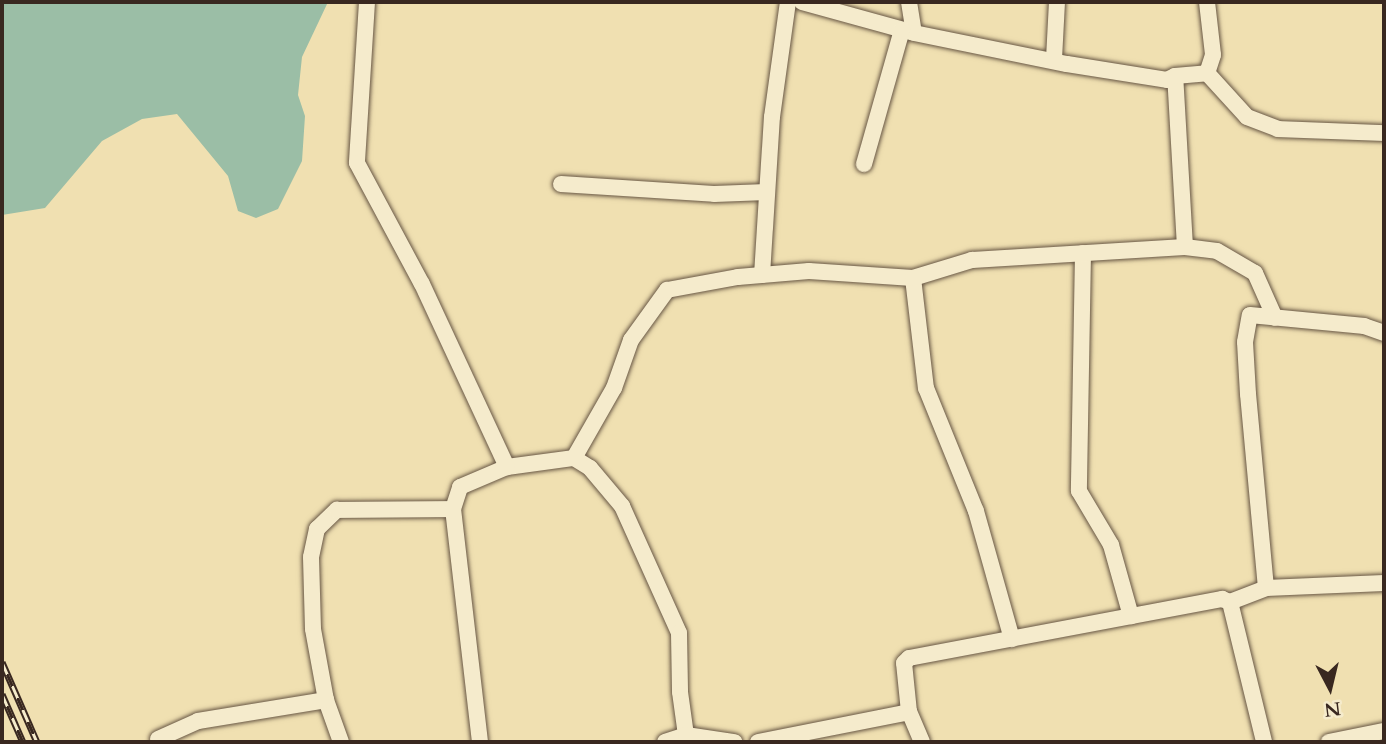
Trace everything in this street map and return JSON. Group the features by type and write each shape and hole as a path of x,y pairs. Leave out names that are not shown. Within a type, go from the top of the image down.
{"street":[{"path":"367,2 357,163 422,284 507,467"},
{"path":"762,275 767,192 788,2"},
{"path":"802,2 908,32 1167,80 1175,76 1207,73"},
{"path":"864,164 908,32 909,2"},
{"path":"1054,59 1057,2"},
{"path":"1207,2 1213,55 1207,73"},
{"path":"1207,73 1247,117 1278,129 1384,133"},
{"path":"1175,76 1185,247"},
{"path":"561,184 714,194 767,192"},
{"path":"574,458 614,388 631,340 667,290 762,275 809,271 913,278 972,260 1185,247 1217,251 1255,273 1275,318"},
{"path":"1083,253 1079,491 1111,545 1131,616"},
{"path":"913,278 926,388 976,511 1012,639"},
{"path":"1266,588 1245,342 1250,315 1364,326 1384,333"},
{"path":"480,742 453,509 460,487 507,467 574,458 590,468 622,506 673,611 683,663 680,692 686,739"},
{"path":"341,742 326,700 313,629 312,557 317,529 337,510 453,509"},
{"path":"922,742 909,712 904,663 909,658 1222,599 1230,602 1266,588 1384,583"},
{"path":"1230,602 1264,742"},
{"path":"158,739 198,721 326,700"},
{"path":"758,742 909,712"},
{"path":"1329,742 1384,731"},
{"path":"665,742 686,739 734,742"}],"shaded area":[{"path":"2,2 328,2 302,57 298,95 305,116 302,161 278,209 256,218 238,211 228,176 177,114 142,119 102,141 45,208 2,215"}],"railway":[{"path":"2,662 37,742"},
{"path":"2,694 23,742"}]}
